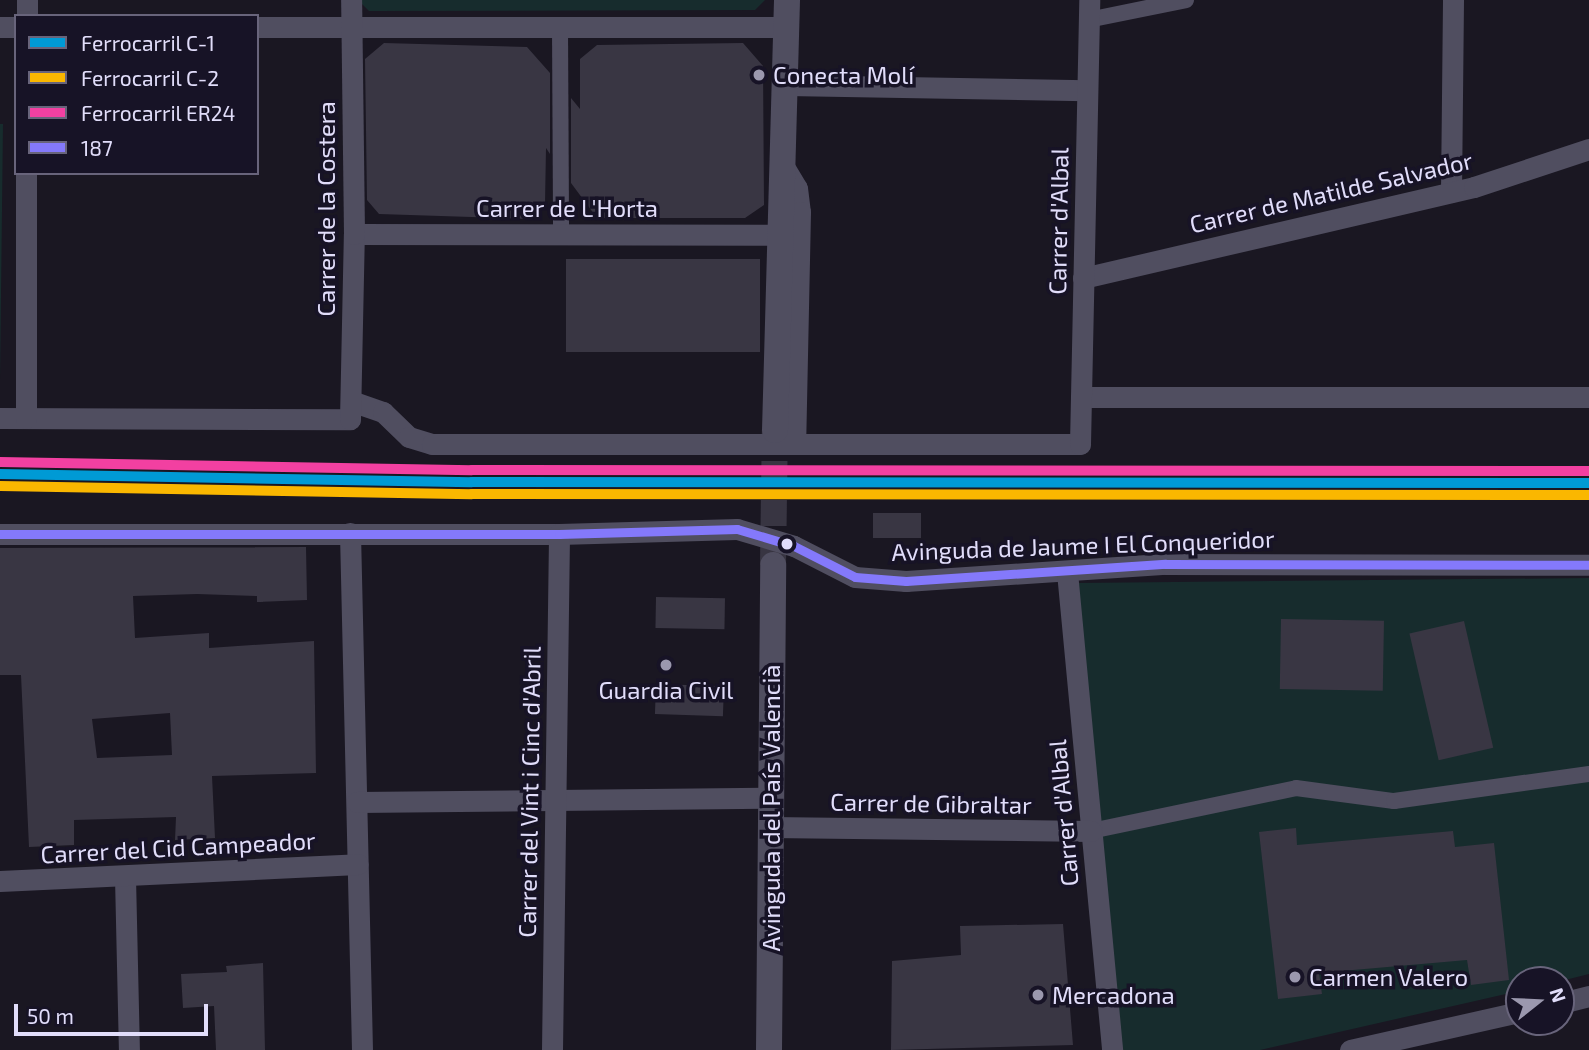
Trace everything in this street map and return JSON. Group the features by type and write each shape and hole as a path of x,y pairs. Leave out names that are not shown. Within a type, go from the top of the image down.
{"street":[{"name":"Carrer de la Costera","path":"350,410 354,234 351,0"},
{"path":"785,437 780,235 787,0"},
{"path":"1088,10 1186,0"},
{"path":"1451,192 1452,0"},
{"name":"Carrer d'Albal","path":"785,437 1080,444 1088,10"},
{"path":"259,27 786,27"},
{"path":"561,27 561,235"},
{"path":"786,85 1086,90"},
{"name":"Carrer de Matilde Salvador","path":"1083,278 1451,192 1589,149"},
{"path":"783,165 797,188 800,212 785,437"},
{"path":"26,175 26,418"},
{"name":"Carrer de L'Horta","path":"354,234 780,235"},
{"path":"1081,397 1589,397"},
{"path":"0,418 350,410 383,412 410,437 432,444 785,437"},
{"name":"Avinguda de Jaume I El Conqueridor","path":"0,534 559,534 737,529 794,546 855,576 906,581 1179,564 1589,565"},
{"path":"350,533 362,1050"},
{"name":"Carrer del Vint i Cinc d'Abril","path":"552,1050 559,534"},
{"name":"Avinguda del País Valencià","path":"769,1050 773,565"},
{"name":"Carrer d'Albal","path":"1067,572 1112,1050"},
{"path":"1091,831 1296,788 1394,801 1589,774"},
{"path":"358,802 771,798"},
{"name":"Carrer de Gibraltar","path":"770,828 1091,831"},
{"name":"Carrer del Cid Campeador","path":"0,881 358,864"},
{"path":"125,877 129,1050"},
{"path":"1350,1050 1505,1015"}],"green space":[{"path":"358,0 765,0 755,10 369,11"},
{"path":"0,124 3,124 0,382"},
{"path":"1589,578 1589,974 1575,978 1575,966 1505,966 1505,994 1260,1050 1115,1050 1077,583"}],"building":[{"path":"384,43 527,47 550,73 550,154 546,148 545,204 531,219 379,214 367,200 365,59"},
{"path":"743,43 763,66 764,205 745,218 597,218 571,183 571,98 580,109 580,59 597,45"},
{"path":"566,259 760,259 760,352 566,352"},
{"path":"873,513 921,513 921,538 873,538"},
{"path":"306,547 307,600 257,602 257,596 197,594 133,596 135,638 209,633 209,648 314,641 316,773 212,776 215,838 175,840 176,817 74,820 74,845 29,847 21,675 0,675 0,548","holes":["170,713 172,755 97,758 92,719"]},
{"path":"656,597 725,598 724,629 655,628"},
{"path":"1281,619 1384,621 1383,691 1280,689"},
{"path":"1464,621 1493,748 1439,760 1409,634"},
{"path":"656,684 724,686 723,716 655,714"},
{"path":"1296,828 1297,845 1453,831 1455,847 1494,843 1507,966 1505,966 1505,981 1471,985 1467,960 1319,973 1322,994 1278,999 1259,832"},
{"path":"1063,924 1073,1045 891,1050 892,961 961,955 960,926"},
{"path":"263,963 265,1050 216,1050 214,1006 183,1008 181,974 227,972 226,966"}],"tunnel":[{"path":"773,565 775,430"}],"rail line":[{"name":"ER24","path":"0,462 472,470 1589,471"},
{"name":"C-1","path":"0,474 472,482 1589,483"},
{"name":"C-2","path":"0,486 472,494 1589,495"}],"transit line":[{"name":"187","path":"0,534 559,534 737,529 794,546 855,577 906,581 1165,564 1589,565"}],"place":[{"name":"Conecta Molí","path":"759,75"},
{"name":"Guardia Civil","path":"666,665"},
{"name":"Carmen Valero","path":"1295,977"},
{"name":"Mercadona","path":"1038,995"}]}
